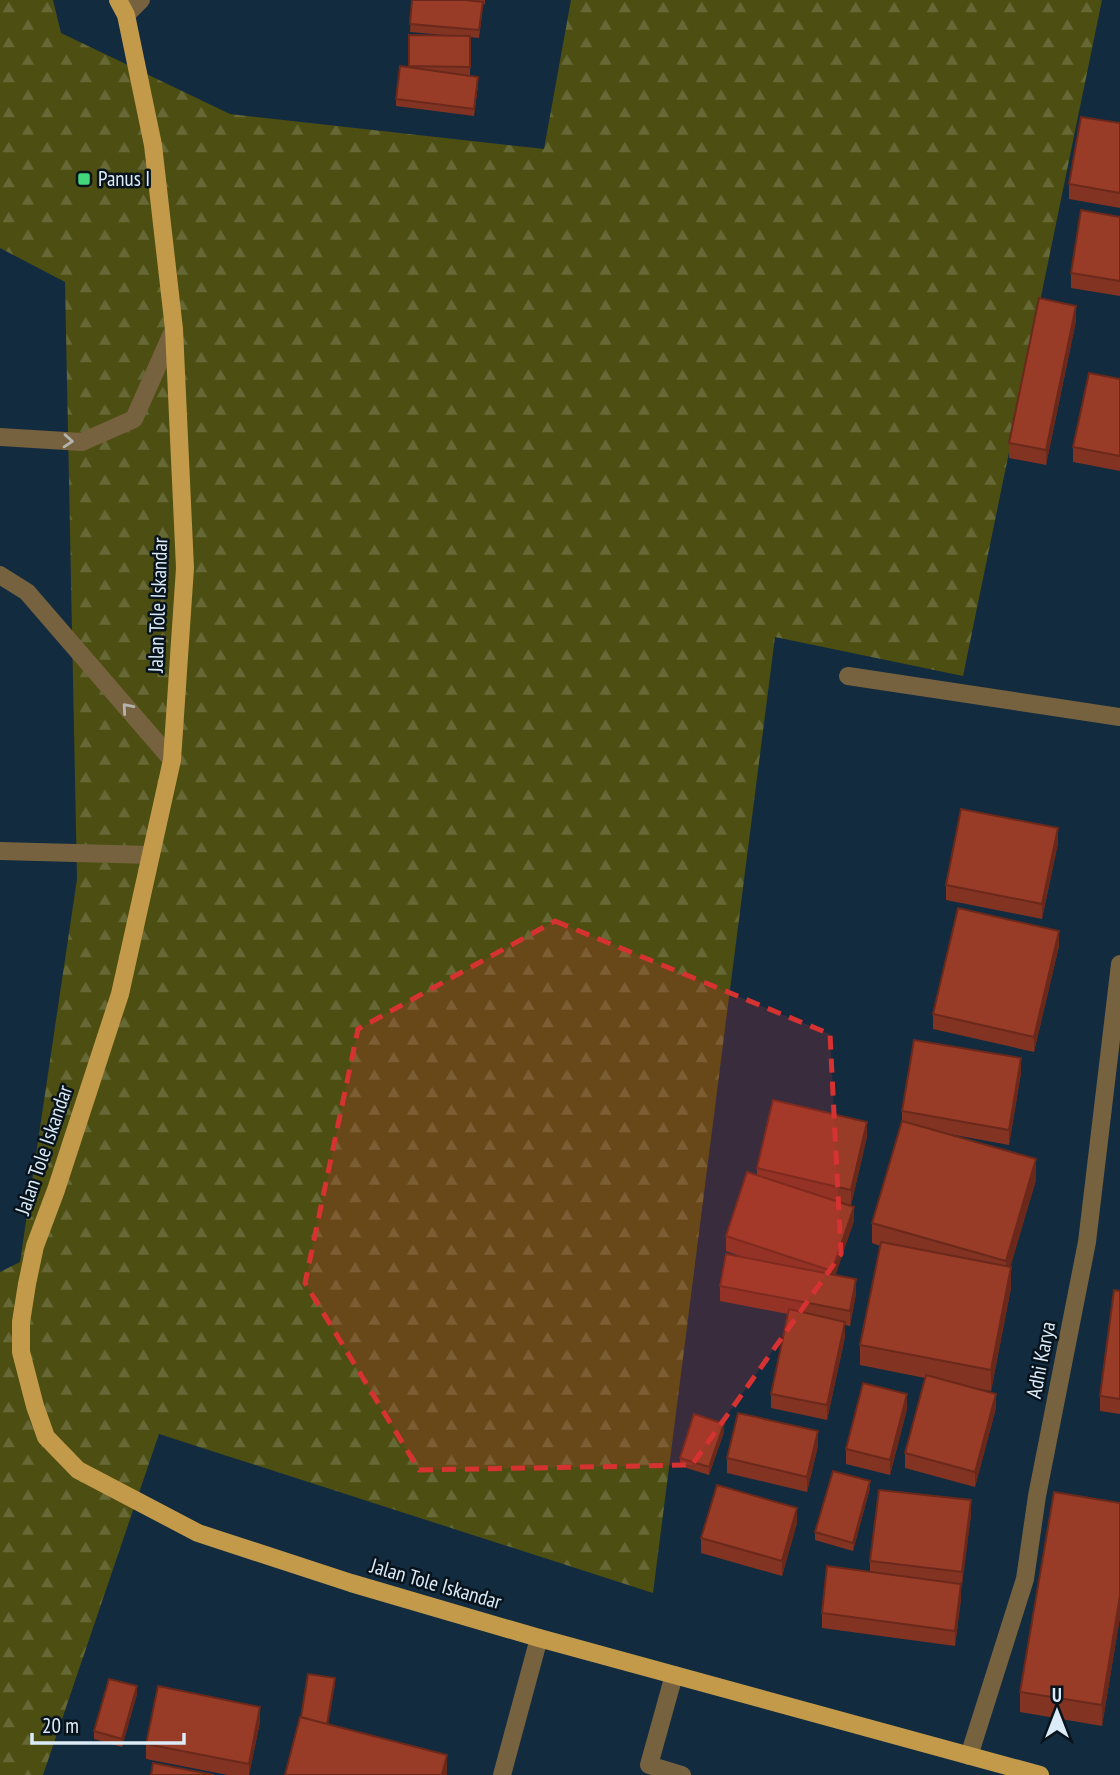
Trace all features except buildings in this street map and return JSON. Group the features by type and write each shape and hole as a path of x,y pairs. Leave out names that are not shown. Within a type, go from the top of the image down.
{"main road":[{"name":"Jalan Tole Iskandar","path":"122,8 153,145 174,330 185,568 172,760 120,994 57,1190 35,1246 27,1284 21,1322 21,1352 46,1437 78,1470 198,1533 351,1583 539,1638 1040,1775"}],"street":[{"path":"122,8 141,0"},
{"path":"0,437 82,442 134,419 174,330"},
{"path":"0,575 27,592 172,760"},
{"path":"848,677 1120,717"},
{"path":"0,851 151,855"},
{"name":"Adhi Karya","path":"969,1756 1026,1579 1037,1496 1087,1242 1120,964"},
{"path":"502,1775 539,1638"},
{"path":"674,1675 649,1766 682,1775"}],"highlighted area":[{"path":"555,921 830,1034 841,1254 692,1465 419,1470 305,1283 358,1029"}],"green space":[{"path":"0,0 53,0 61,33 230,114 544,149 571,0 1102,0 963,676 775,637 653,1593 159,1434 43,1775 0,1775 0,1272 20,1262 77,879 65,282 0,248"}],"place":[{"name":"Panus I","path":"84,179"}]}
